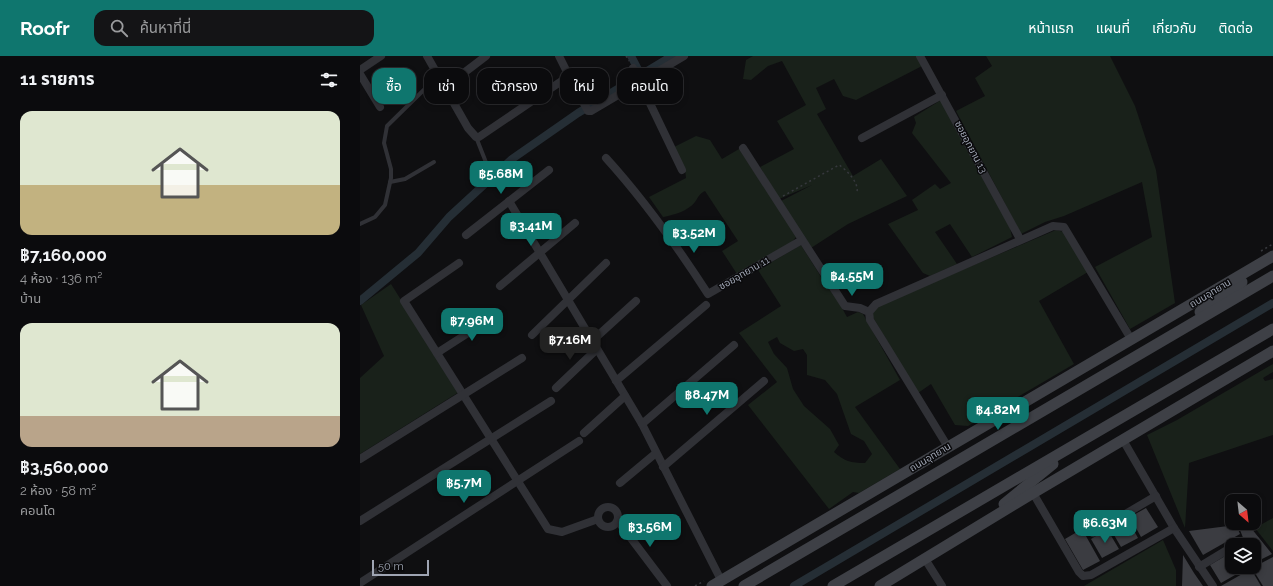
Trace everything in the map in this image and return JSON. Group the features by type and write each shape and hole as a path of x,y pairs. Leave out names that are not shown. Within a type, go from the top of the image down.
{"main road":[{"name":"ถนนอุทยาน","path":"716,584 1273,256"},
{"path":"1151,347 1241,283 1273,256"},
{"name":"ถนนอุทยาน","path":"744,586 1273,276"},
{"path":"834,586 1273,329"},
{"path":"880,586 969,533 1033,492 1273,351"},
{"path":"969,533 1047,469 1099,431"},
{"path":"716,584 815,544"}],"street":[{"path":"360,70 381,56"},
{"path":"427,56 434,68"},
{"path":"469,69 486,56"},
{"path":"559,56 565,68"},
{"path":"662,68 684,56"},
{"name":"ซอยอุทยาน 13","path":"920,56 1020,239"},
{"path":"360,74 380,107"},
{"path":"454,104 468,128 476,137 484,135 560,82"},
{"path":"862,138 942,95"},
{"path":"585,104 590,111 601,104"},
{"path":"650,104 682,170"},
{"path":"743,148 845,306 860,308 869,312"},
{"name":"ซอยอุทยาน 11","path":"606,158 650,209 682,253 708,294 802,240"},
{"path":"466,235 549,170"},
{"path":"509,201 642,424 716,584"},
{"path":"500,286 575,223"},
{"path":"948,447 870,320 869,312 876,304 1020,239 1052,226 1064,227 1131,339"},
{"path":"459,263 404,301 548,529 562,532 598,519"},
{"path":"532,335 606,263"},
{"path":"592,341 636,302"},
{"path":"616,381 706,305"},
{"path":"438,353 496,315"},
{"path":"642,424 734,345"},
{"path":"556,388 597,349"},
{"path":"360,459 522,358"},
{"path":"663,467 764,381"},
{"path":"584,432 625,396"},
{"path":"360,521 551,401"},
{"path":"1123,440 1174,528 1213,586"},
{"path":"360,583 579,441"},
{"path":"620,483 656,453"},
{"path":"1033,492 1079,572 1083,576 1091,575 1174,528"},
{"path":"1094,533 1156,496"},
{"path":"618,521 611,527 606,528 602,526 598,519 598,513 601,509 610,507 617,512 618,521 667,586"},
{"path":"1200,566 1225,551"},
{"path":"925,559 942,586"}],"lane":[{"path":"360,224 375,217 382,211 385,205 391,169 384,143 387,126 424,90"},
{"path":"476,137 489,170"},
{"path":"390,182 405,179 434,162"}],"path":[{"path":"776,200 839,165 846,169 858,188 857,192"}],"shaded area":[{"path":"753,56 920,56 924,65 856,100 843,96 834,79 816,88 826,109 817,114 853,176 881,159 907,196 848,224 811,248 781,201 812,185 779,199 760,167 794,149 777,121 806,105 782,61 768,66 751,80 743,79 746,60"},
{"path":"986,56 1110,56 1135,106 1156,170 1175,303 1130,329 1095,267 1152,237 1142,182 1064,216 1045,222 1021,234 956,111 985,96 975,78 992,66"},
{"path":"941,100 1010,228 1012,237 972,257 950,224 935,232 957,264 930,276 923,273 888,224 918,210 912,200 935,184 940,189 951,183 912,133 916,123 914,117"},
{"path":"696,136 710,140 722,159 739,149 797,236 792,242 737,274 722,251 738,241 705,191 700,194 689,208 676,214 663,217 649,197 686,178 685,169 674,147"},
{"path":"1056,230 1064,232 1088,272 1039,301 1074,364 968,426 955,425 931,384 918,393 872,315 882,304"},
{"path":"801,245 823,280 827,281 847,317 858,312 863,314 900,380 855,407 900,469 859,493 853,492 829,509 748,405 777,382 739,333 781,306 758,270","holes":["777,337 780,343 794,351 803,349 807,355 807,375 825,380 837,394 851,434 864,441 872,454 865,463 848,461 841,458 834,452 839,445 830,429 804,406 793,389 787,368 774,354 768,342"]},
{"path":"391,284 459,392 360,454 360,378 384,356 361,305"},
{"path":"1273,364 1273,372 1263,378 1265,381 1273,379 1273,435 1189,463 1185,528 1147,435 1177,420"},
{"path":"1273,518 1273,551 1257,530 1261,530 1261,525"},
{"path":"1163,540 1176,570 1176,586 1084,586"}],"building":[{"path":"1146,508 1158,527 1141,537 1130,517"},
{"path":"1127,518 1138,538 1121,547 1110,528"},
{"path":"1225,526 1225,530 1238,530 1240,534 1233,538 1225,538 1225,543 1203,555 1189,531"},
{"path":"1082,529 1100,561 1083,570 1065,539"},
{"path":"1107,529 1119,549 1102,558 1091,539"},
{"path":"1240,530 1253,530 1259,538 1243,538"},
{"path":"1261,540 1272,554 1261,560"},
{"path":"1183,555 1194,573 1203,586 1182,586"},
{"path":"1225,556 1225,574 1237,574 1221,583 1210,565"},
{"path":"1273,557 1273,586 1263,586 1256,574 1261,574 1261,563"},
{"path":"1242,574 1254,574 1261,586 1221,586"}],"waterway":[{"path":"631,56 637,68"},
{"path":"360,301 418,253 449,217 512,159 578,113 672,56"},
{"path":"794,586 1273,303"}]}
